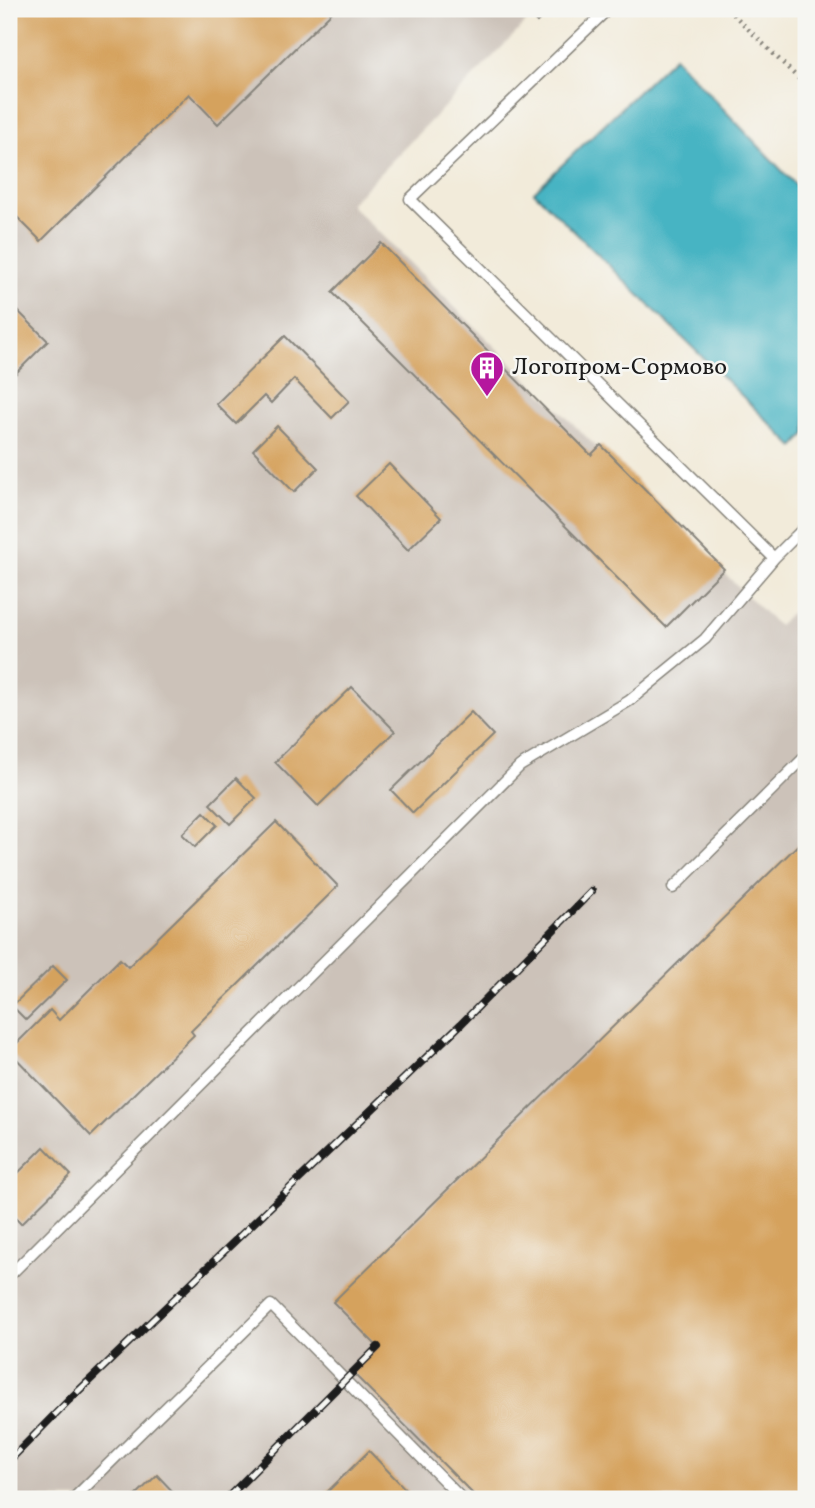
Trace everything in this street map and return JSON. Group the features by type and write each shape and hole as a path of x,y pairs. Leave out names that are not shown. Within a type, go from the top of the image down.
{"lane":[{"path":"608,9 410,199 774,558"},
{"path":"9,1276 520,766 629,701 705,639 774,558 806,526"},
{"path":"673,888 806,757"},
{"path":"73,1499 271,1305 462,1499"}],"path":[{"path":"728,9 806,86"}],"shaded area":[{"path":"9,9 539,9 350,204 778,626 806,598 806,1499 9,1499"}],"water":[{"path":"674,57 806,196 806,434 794,447 534,192"}],"building":[{"path":"14,9 335,9 218,124 189,94 41,241 9,209 9,14"},
{"path":"524,9 550,9 537,22"},
{"name":"Логопром-Сормово","path":"381,243 591,455 601,445 724,569 666,627 332,292"},
{"path":"9,302 48,341 9,380"},
{"path":"285,336 349,401 332,418 294,379 271,403 264,396 236,424 216,404"},
{"path":"277,426 318,468 294,492 253,450"},
{"path":"389,464 441,518 408,550 356,496"},
{"path":"352,687 395,731 318,806 275,762"},
{"path":"471,712 493,735 413,813 391,790"},
{"path":"236,778 256,798 230,824 210,804"},
{"path":"204,812 217,825 195,847 182,834"},
{"path":"276,822 338,886 191,1031 194,1035 91,1136 9,1051 50,1010 59,1020 120,959 128,967"},
{"path":"806,837 806,1490 797,1499 478,1499 352,1372 378,1347 333,1302"},
{"path":"53,966 67,980 26,1020 12,1006"},
{"path":"44,1147 71,1175 21,1224 9,1211 9,1182"},
{"path":"369,1451 415,1499 320,1499"},
{"path":"157,1475 177,1496 174,1499 132,1499"}],"railway":[{"path":"9,1461 69,1400 461,1024 592,891"},
{"path":"226,1499 378,1347"}],"place":[{"name":"Логопром-Сормово","path":"487,398"}]}
